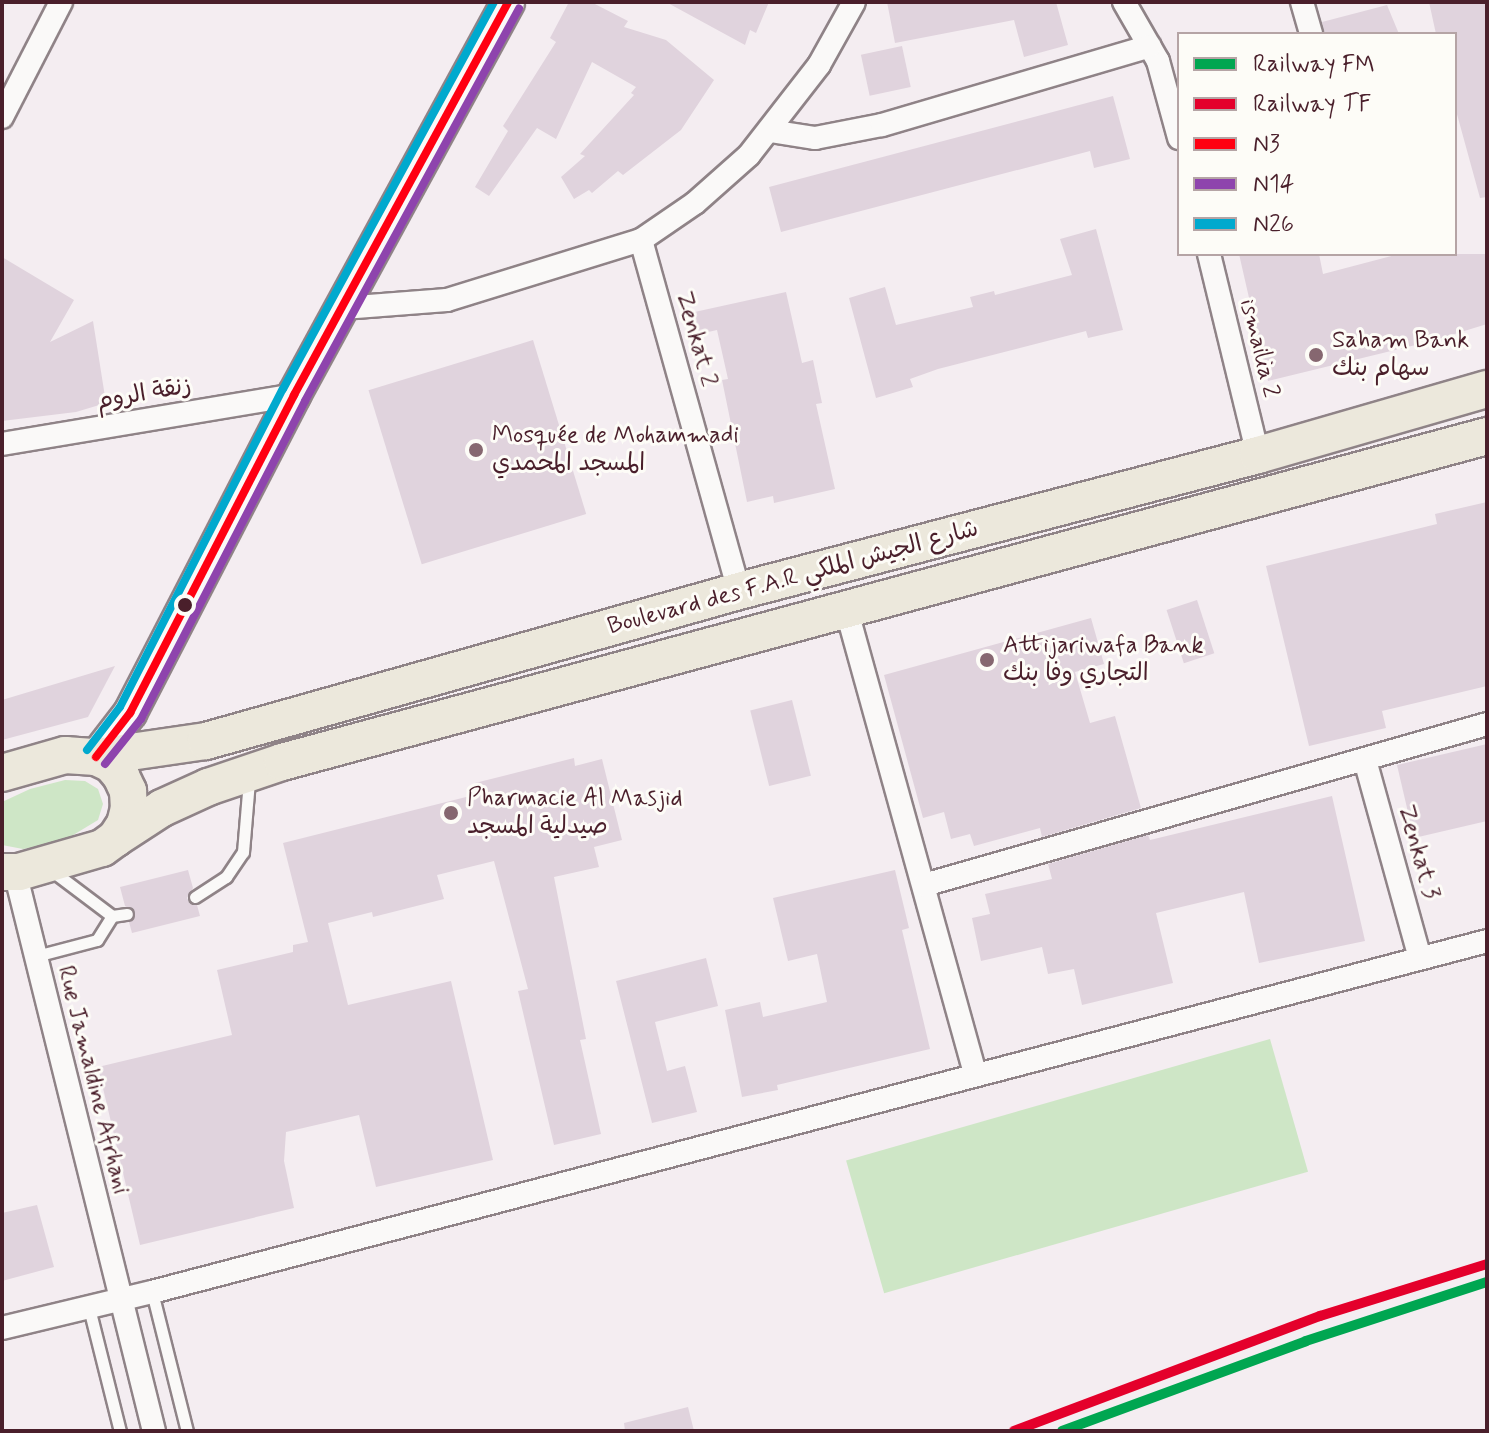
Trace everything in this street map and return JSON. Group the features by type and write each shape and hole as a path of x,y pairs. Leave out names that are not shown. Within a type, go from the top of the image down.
{"main road":[{"name":"Boulevard des F.A.R شارع الجيش الملكي","path":"2,773 65,755 96,757 206,741 739,591 1258,455 1487,389"},
{"name":"Boulevard des F.A.R شارع الجيش الملكي","path":"21,870 102,848 162,808 249,773 846,608 1487,436"},
{"path":"96,757 111,764 128,791 127,816 116,838"}],"street":[{"path":"2,117 61,2"},
{"path":"96,757 130,713 294,395 508,2"},
{"path":"343,308 447,300 641,240 695,203 749,155 819,65 854,2"},
{"path":"1124,2 1158,61 1177,131"},
{"path":"1302,2 1310,32"},
{"path":"770,131 815,138 882,125 1150,46"},
{"name":"Zenkat 2","path":"641,240 739,591"},
{"name":"ismailia 2","path":"1209,256 1258,455"},
{"name":"زنقة الروم","path":"2,444 294,395"},
{"path":"846,608 975,1074"},
{"path":"924,885 1487,724"},
{"name":"Zenkat 3","path":"1365,760 1420,958"},
{"name":"Rue Jamaldine Afrhani","path":"21,870 36,956 154,1431"},
{"path":"2,1328 152,1292 1487,941"}],"lane":[{"path":"195,897 226,877 243,852 249,773"},
{"path":"21,870 112,916 127,914"},
{"path":"36,956 97,940 112,916"},
{"path":"152,1292 187,1431"},
{"path":"89,1308 120,1431"}],"green space":[{"path":"65,780 85,781 98,789 103,804 98,820 65,840 43,846 23,849 2,845 2,802 30,789"},
{"path":"1270,1039 1308,1172 884,1293 846,1161"}],"building":[{"path":"569,2 591,2 628,21 624,27 666,40 714,80 681,130 623,175 618,171 592,193 589,190 574,199 561,177 585,156 580,154 634,95 631,93 636,87 592,62 556,139 537,128 489,196 475,187 508,131 503,126 556,42 550,38"},
{"path":"666,2 769,2 756,33 750,30 745,45"},
{"path":"887,2 1056,2 1068,45 1024,57 1014,20 895,43"},
{"path":"1429,2 1487,2 1487,197 1480,198 1457,114 1457,32 1436,32"},
{"path":"1387,5 1398,32 1324,32 1322,22"},
{"path":"902,46 911,87 870,96 861,55"},
{"path":"1113,96 1130,159 1094,168 1090,151 781,232 769,187"},
{"path":"1096,229 1123,330 1088,338 1086,331 938,369 910,379 913,387 876,398 849,298 885,287 896,325 973,307 970,297 994,291 995,295 1072,275 1060,239"},
{"path":"1487,254 1487,324 1432,341 1268,381 1239,256 1319,256 1323,274 1391,256"},
{"path":"2,257 74,300 50,342 93,321 106,403 76,412 2,421"},
{"path":"786,292 802,363 813,360 822,403 816,404 835,489 774,503 773,496 747,502 722,380 728,379 717,330 695,335 690,313"},
{"name":"Mosquée de Mohammadi المسجد المحمدي","path":"533,340 586,514 422,564 369,390"},
{"path":"1487,502 1487,686 1382,711 1386,728 1309,746 1266,566 1437,524 1435,514"},
{"path":"1197,600 1214,653 1184,663 1167,610"},
{"path":"1091,618 1104,664 1075,672 1090,723 1115,716 1141,808 1042,837 1040,828 974,846 970,834 951,839 944,812 923,818 884,675"},
{"path":"115,666 88,717 2,740 2,700"},
{"path":"792,700 811,776 769,786 750,710"},
{"path":"1487,744 1487,821 1414,838 1397,765"},
{"path":"574,758 575,766 602,759 622,840 594,847 599,867 554,877 586,1039 580,1040 601,1134 554,1145 518,991 528,989 494,861 437,875 444,899 373,917 372,912 328,923 348,1005 451,981 493,1160 376,1187 359,1115 286,1132 284,1161 294,1208 140,1245 98,1067 232,1035 217,970 293,952 293,945 308,942 283,843 478,794 475,783"},
{"path":"1332,796 1365,941 1259,963 1244,892 1156,913 1173,983 1082,1005 1074,969 1048,974 1042,947 981,961 972,918 990,914 985,894 1052,879 1048,864 1148,835 1150,840"},
{"path":"188,870 193,888 187,898 190,904 197,905 200,916 132,933 129,922 135,912 125,906 120,887"},
{"path":"895,870 909,928 902,930 930,1049 777,1085 778,1090 742,1097 725,1010 760,1002 763,1017 827,1002 817,954 788,961 773,898"},
{"path":"706,958 718,1006 655,1022 667,1071 685,1066 697,1112 652,1123 616,981"},
{"path":"37,1205 54,1267 2,1281 2,1213"},
{"path":"688,1407 694,1431 625,1431 624,1423"}],"rail line":[{"name":"TF","path":"1014,1431 1320,1316 1487,1264"},
{"name":"FM","path":"1062,1431 1306,1341 1487,1282"}],"transit line":[{"name":"N26","path":"87,750 120,707 283,389 494,2"},
{"name":"N3","path":"96,757 130,713 294,395 508,2"},
{"name":"N14","path":"105,764 141,719 305,401 519,8"}],"place":[{"name":"Saham Bank سهام بنك","path":"1316,355"},
{"name":"Mosquée de Mohammadi المسجد المحمدي","path":"476,450"},
{"name":"Attijariwafa Bank التجاري وفا بنك","path":"987,660"},
{"name":"Pharmacie Al Masjid صيدلية المسجد","path":"451,813"}]}
